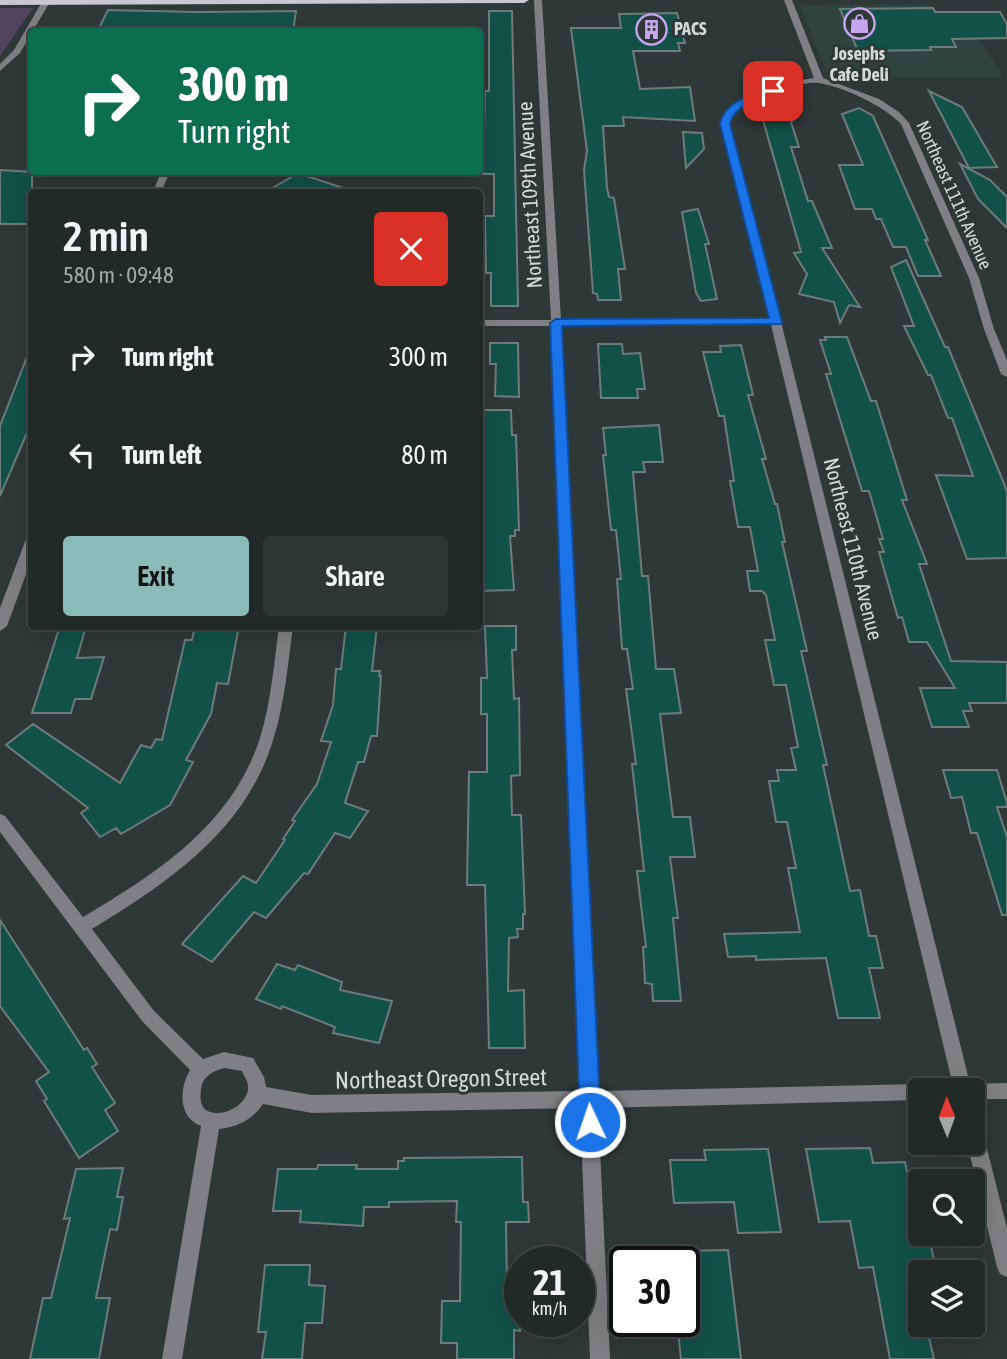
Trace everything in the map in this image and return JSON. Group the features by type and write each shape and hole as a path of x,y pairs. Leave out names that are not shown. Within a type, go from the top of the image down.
{"main road":[{"path":"0,2 524,0"}],"street":[{"name":"Northeast 109th Avenue","path":"538,0 556,323 600,1359"},
{"path":"788,0 819,80"},
{"path":"30,28 46,1"},
{"path":"0,69 17,51 28,32"},
{"name":"Northeast 110th Avenue","path":"819,80 790,86 737,105 727,114 725,124 776,322 960,1078"},
{"name":"Northeast 111th Avenue","path":"819,80 877,101 894,110 905,123 974,278 989,329 1007,374"},
{"path":"483,323 776,322"},
{"path":"0,626 28,550"},
{"path":"82,926 159,880 203,843 228,814 248,782 262,751 273,711 285,630"},
{"path":"0,820 148,1016 201,1069"},
{"path":"224,1060 247,1064 256,1079 257,1094 250,1109 233,1120 211,1121 200,1117 190,1103 192,1082 201,1069 224,1060"},
{"path":"985,1091 1007,1091"},
{"name":"Northeast Oregon Street","path":"257,1094 312,1104 589,1101 908,1092"},
{"path":"172,1359 211,1121"},
{"path":"979,1155 1007,1267"}],"shaded area":[{"path":"931,4 954,39 980,40 1003,77 902,77 839,82 826,71 800,5"},
{"path":"0,8 33,8 0,56"}],"building":[{"path":"933,8 935,12 1000,12 1007,24 1007,38 952,39 956,47 930,47 931,50 858,51 840,9"},
{"path":"108,10 296,11 294,28 99,28"},
{"path":"489,11 512,11 518,306 491,306 491,273 486,273 485,216 494,216 494,174 483,174 485,91 489,91"},
{"path":"677,13 685,43 678,43 680,51 633,51 640,89 690,87 695,121 623,117 624,126 603,126 607,188 609,197 614,198 625,269 618,269 621,300 598,300 597,294 593,293 584,170 587,151 571,28 621,28 619,14"},
{"path":"929,91 962,107 997,167 969,168"},
{"path":"778,105 802,111 791,122 799,147 791,147 808,201 812,201 832,248 822,248 860,307 849,305 840,323 834,302 799,294 807,274 794,253 801,252 763,120"},
{"path":"859,108 873,116 928,240 925,240 941,276 918,276 906,247 893,247 881,219 876,219 872,209 855,209 839,165 863,165 842,114"},
{"path":"683,132 702,133 704,149 686,168"},
{"path":"960,164 990,180 1007,197 1007,228 978,199"},
{"path":"0,170 28,172 28,175 32,175 32,189 28,189 28,222 0,224"},
{"path":"295,175 304,175 346,189 271,189"},
{"path":"698,209 709,244 705,244 717,299 701,301 696,293 682,212"},
{"path":"906,260 945,347 948,347 1007,491 1007,558 967,559 936,475 973,476 952,418 948,418 931,375 928,375 904,326 914,326 891,267"},
{"path":"825,337 847,337 871,401 876,401 907,500 902,500 927,564 919,564 951,661 1007,662 1007,703 969,703 972,711 963,711 969,727 932,727 920,688 955,688 927,642 909,642 902,617 898,618 879,552 884,552 879,539 883,539 869,491 862,491 826,374 831,374 820,340 826,340"},
{"path":"490,343 518,343 519,397 495,396 496,364 490,364"},
{"path":"598,344 622,344 623,354 640,353 645,389 637,389 638,398 601,398"},
{"path":"741,345 753,395 748,395 766,459 762,459 777,504 785,542 782,542 807,651 801,651 827,765 823,765 850,891 860,890 869,936 876,936 883,968 869,968 880,1018 838,1018 826,958 756,960 756,956 728,957 724,934 800,932 788,868 796,868 787,822 776,822 769,781 779,781 777,770 796,770 791,748 798,747 786,685 774,685 765,640 775,640 766,595 762,591 750,591 747,571 758,571 750,527 738,527 730,481 734,481 724,416 719,416 703,352 721,352 720,346"},
{"path":"28,354 28,430 0,496 0,426"},
{"path":"484,410 511,410 512,435 516,435 519,530 515,530 515,536 510,536 514,590 483,591"},
{"path":"659,425 663,462 643,462 645,472 633,472 642,576 648,576 656,669 674,669 681,713 660,714 673,817 690,817 695,857 670,857 678,918 673,918 681,1001 653,1001 652,984 645,983 643,947 646,947 637,871 644,871 632,764 636,764 626,689 633,689 627,649 622,649 617,579 621,579 616,530 611,530 603,455 606,455 603,428"},
{"path":"485,626 516,626 516,650 512,650 514,699 519,698 520,775 511,776 512,815 521,815 525,914 523,929 517,929 518,937 509,938 508,991 524,990 525,1048 489,1048 485,885 467,885 469,772 487,772 487,714 481,714 481,678 487,678"},
{"path":"59,630 85,630 77,658 104,657 91,699 75,699 71,713 32,713"},
{"path":"194,630 238,630 228,684 217,683 211,714 186,760 193,762 170,805 121,834 116,828 100,837 81,813 88,808 6,745 33,724 120,783 141,745 151,748 156,739 162,740 185,640 192,640"},
{"path":"346,630 377,630 372,671 380,671 381,676 377,736 371,736 364,762 358,762 345,803 368,811 350,838 335,833 308,874 304,873 266,918 254,912 212,962 182,944 243,876 256,883 285,840 283,839 295,821 292,820 317,784 331,742 321,741 333,705 336,669 341,669"},
{"path":"943,770 997,770 1007,803 1007,807 997,807 1007,837 1007,915 1002,915 977,833 971,833 962,797 951,798"},
{"path":"0,920 84,1050 87,1048 97,1064 92,1067 115,1103 105,1110 118,1131 79,1158 44,1101 47,1099 36,1081 49,1072 0,1006"},
{"path":"277,964 295,970 298,965 342,982 340,990 392,1001 379,1043 333,1033 335,1027 256,999"},
{"path":"870,1148 873,1163 905,1162 908,1176 908,1246 931,1246 934,1260 908,1260 908,1337 929,1337 934,1359 890,1359 873,1267 859,1268 850,1221 819,1222 806,1149"},
{"path":"768,1149 781,1232 738,1233 734,1202 674,1203 670,1160 706,1160 704,1150"},
{"path":"522,1157 523,1202 528,1202 529,1222 506,1222 506,1246 504,1246 504,1337 514,1337 514,1359 457,1359 457,1343 441,1343 442,1301 460,1301 461,1222 456,1222 457,1201 389,1202 389,1207 364,1207 363,1226 300,1222 301,1211 273,1211 278,1169 357,1165 356,1169 398,1169 398,1161 404,1161 404,1158"},
{"path":"123,1168 117,1197 123,1197 117,1230 110,1229 96,1298 110,1298 99,1359 30,1359 43,1298 51,1298 70,1218 64,1219 76,1169"},
{"path":"728,1250 741,1359 681,1359 679,1337 700,1337 700,1251"},
{"path":"265,1265 310,1265 309,1285 325,1286 322,1323 305,1323 302,1359 262,1359 266,1332 258,1332"}],"place":[{"name":"Josephs Cafe Deli","path":"859,24"},
{"name":"PACS","path":"651,29"}],"route":[{"path":"590,1122 556,323 776,322 725,124 727,114 737,105 773,91"}]}
